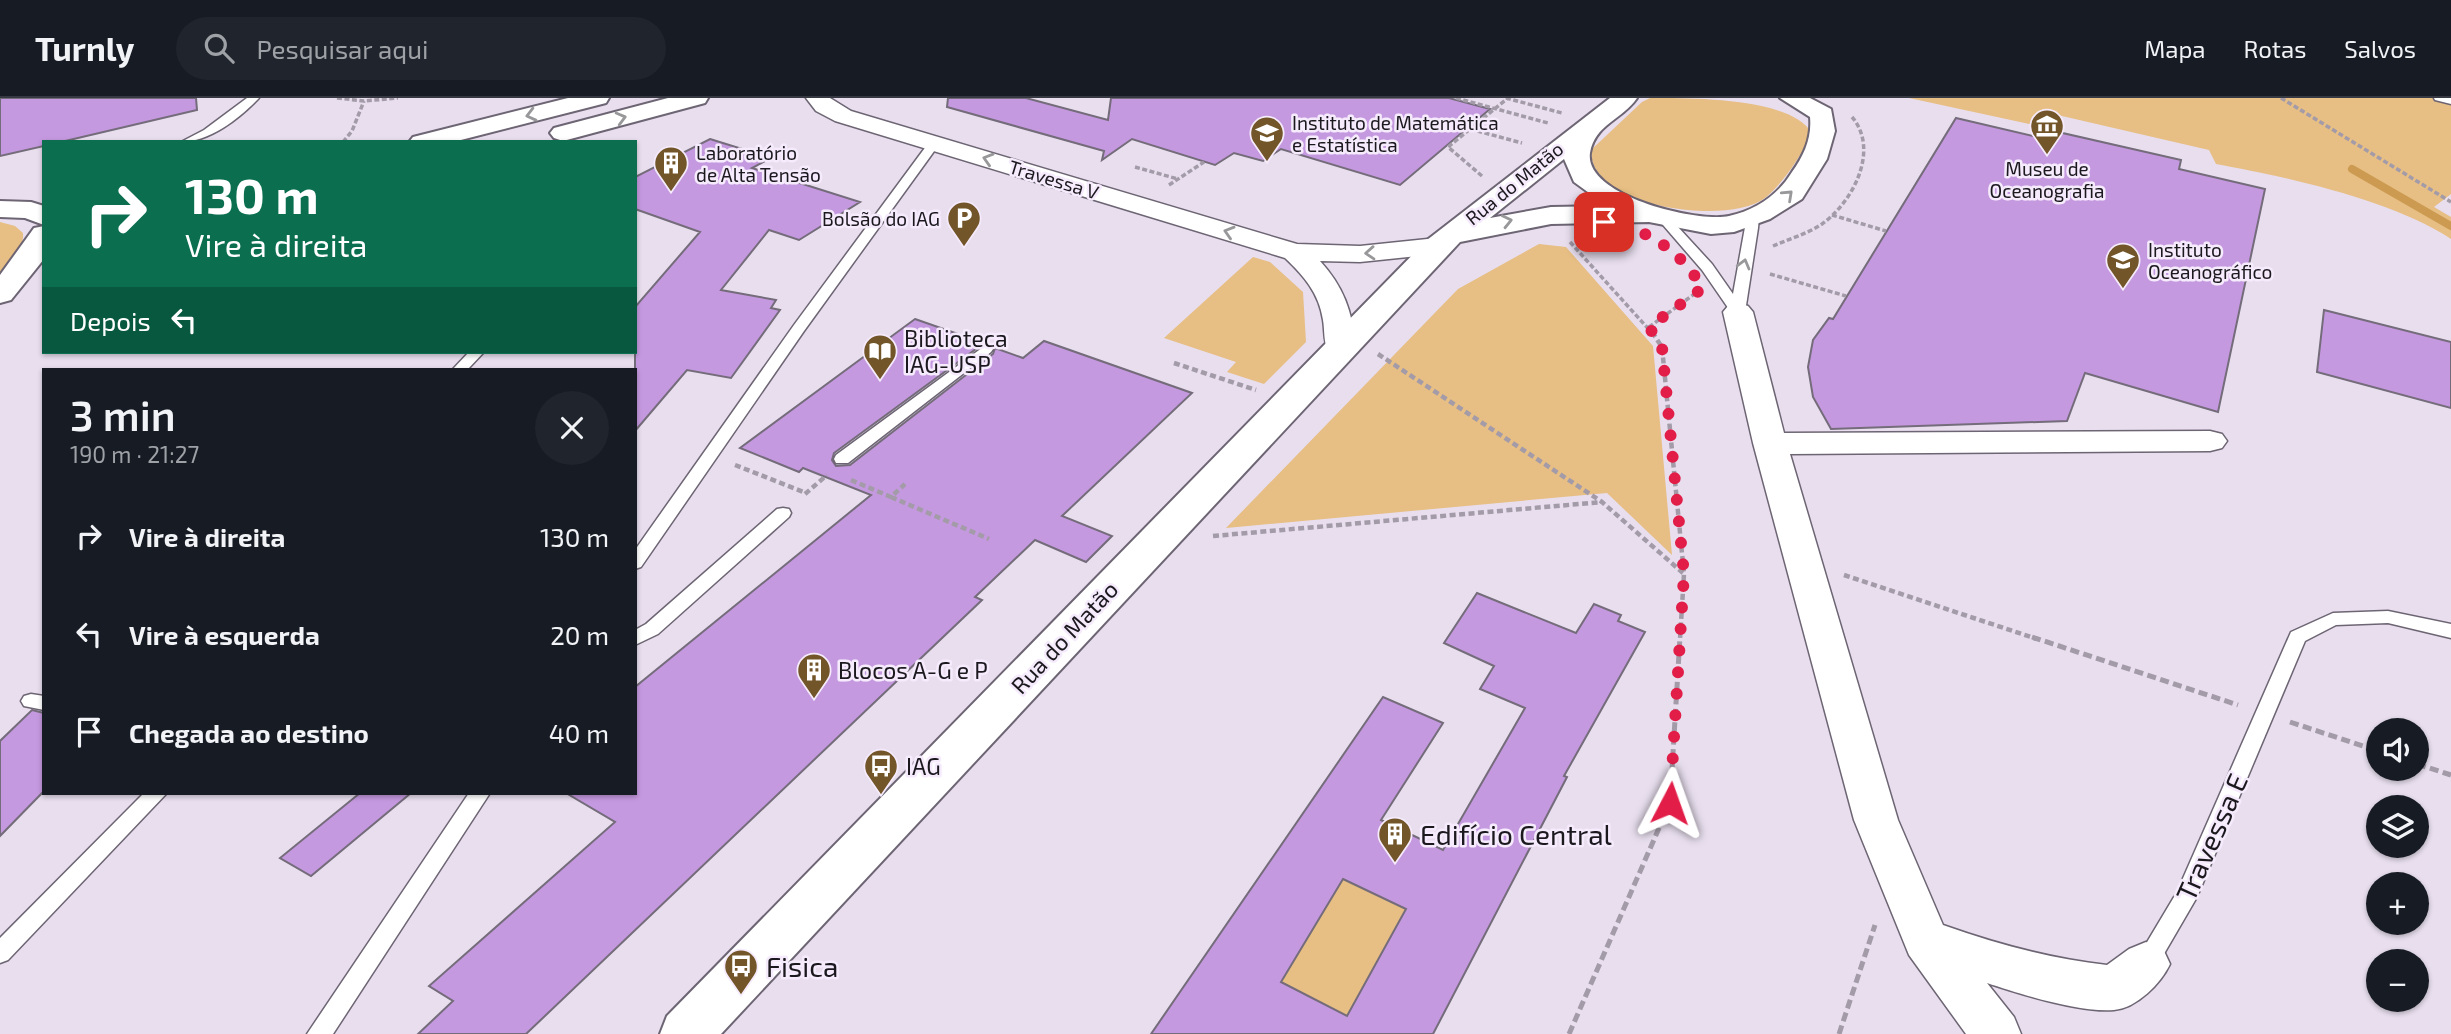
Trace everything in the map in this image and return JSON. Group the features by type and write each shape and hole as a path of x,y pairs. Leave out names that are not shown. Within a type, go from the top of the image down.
{"street":[{"path":"430,140 597,98"},
{"path":"552,138 696,98"},
{"name":"Travessa V","path":"818,98 824,106 843,116 1295,252 1360,254 1440,243"},
{"name":"Rua do Matão","path":"686,1034 1288,401 1356,348 1440,243 1625,98"},
{"path":"1792,98 1826,106"},
{"name":"Rua do Matão","path":"1440,243 1523,217 1580,213 1659,217 1728,225 1753,216 1789,197 1817,155 1825,133 1826,106"},
{"path":"1587,126 1578,151 1581,175 1596,188 1659,217"},
{"path":"0,209 41,217 33,254 0,294"},
{"name":"Travessa V","path":"1295,252 1316,272 1331,294 1339,319 1356,348"},
{"path":"0,294 42,277"},
{"path":"1738,312 1770,443 1876,820 1926,940 1996,1034"},
{"path":"1770,443 1820,445 2210,441"},
{"name":"Travessa E","path":"1926,940 2010,971 2073,985 2115,988 2146,964"}],"lane":[{"path":"191,140 208,132 254,98"},
{"path":"2439,98 2451,101"},
{"path":"637,560 799,328 934,143"},
{"path":"1738,312 1739,287 1753,216"},
{"path":"1659,217 1706,267 1738,312"},
{"path":"842,459 986,349"},
{"path":"461,368 475,354"},
{"path":"637,637 652,629 783,513"},
{"name":"Travessa E","path":"2146,964 2186,897 2298,637 2333,619 2388,617 2451,631"},
{"path":"0,953 155,795"},
{"path":"319,1034 479,795"}],"path":[{"path":"337,98 364,101 398,98"},
{"path":"1456,98 1587,126"},
{"path":"1486,180 1448,147 1508,98 1587,126"},
{"path":"2280,98 2451,202"},
{"path":"345,140 352,131 364,101"},
{"path":"1468,128 1553,152"},
{"path":"1135,167 1178,179"},
{"path":"1832,215 1886,231"},
{"path":"1562,234 1649,327 1662,347 1684,574 1670,803 1569,1034"},
{"path":"1768,274 1846,296"},
{"path":"1649,327 1703,288"},
{"path":"1356,348 1602,502 1684,574"},
{"path":"1174,363 1288,401"},
{"path":"737,466 806,493"},
{"path":"783,513 830,472"},
{"path":"891,497 989,539"},
{"path":"1157,540 1602,502"},
{"path":"1803,562 2366,747"},
{"path":"2429,768 2451,775"},
{"path":"1839,1034 1894,867"}],"shaded area":[{"path":"1650,98 1715,100 1763,106 1800,121 1811,132 1792,167 1765,198 1747,206 1722,210 1663,206 1635,198 1612,186 1596,170 1591,150 1642,102"},
{"path":"1909,98 2451,98 2451,194 2434,207 2451,217 2451,239 2399,213 2338,192 2216,164 2209,150 2049,113 2039,126"},
{"path":"0,222 15,226 23,233 23,239 19,250 0,273"},
{"path":"1539,244 1566,247 1653,346 1672,555 1607,493 1226,528 1458,289"},
{"path":"1253,257 1270,262 1303,292 1306,342 1264,384 1227,372 1236,362 1164,338"},
{"path":"1343,879 1406,909 1347,1016 1281,982"}],"building":[{"path":"0,98 196,98 197,110 70,140 42,140 42,146 0,156"},
{"path":"948,98 1026,98 1108,120 1111,98 1449,98 1490,109 1400,185 1281,149 1263,161 1234,153 1215,165 1132,139 1102,160 1104,151 947,107"},
{"path":"1956,118 2054,141 2058,132 2181,160 2179,169 2265,189 2218,412 2085,373 2067,421 1831,429 1813,397 1808,367 1813,340 1829,318 1833,319"},
{"path":"710,139 771,158 752,168 860,202 799,240 769,230 721,290 776,300 771,308 780,310 731,378 687,370 637,429 637,305 700,232 637,210 637,176"},
{"path":"2324,310 2451,342 2451,408 2317,372"},
{"name":"Blocos A-G e P","path":"915,319 984,343 834,453 832,460 836,466 850,465 993,354 995,348 1023,358 1044,341 1192,393 1062,516 1112,536 1086,562 1035,540 975,597 982,600 526,1034 418,1034 453,1001 429,986 615,822 569,795 637,795 637,685 871,495 803,468 799,472 740,448"},
{"name":"Edifício Central","path":"1477,593 1576,633 1594,604 1621,615 1618,621 1645,632 1564,776 1567,777 1433,1034 1151,1034 1383,697 1443,723 1381,820 1443,850 1525,708 1480,689 1494,666 1444,643","holes":["1343,879 1406,909 1347,1016 1281,982"]},
{"path":"32,710 42,712 42,793 0,836 0,741"},
{"path":"358,795 409,795 311,876 280,858"}],"waterway":[{"path":"2352,169 2451,226"}],"place":[{"name":"Museu de Oceanografia","path":"2047,156"},
{"name":"Instituto de Matemática e Estatística","path":"1267,163"},
{"name":"Laboratório de Alta Tensão","path":"671,193"},
{"name":"Bolsão do IAG","path":"964,248"},
{"name":"Instituto Oceanográfico","path":"2123,290"},
{"name":"Biblioteca IAG-USP","path":"880,381"},
{"name":"Blocos A-G e P","path":"814,700"},
{"name":"IAG","path":"881,796"},
{"name":"Edifício Central","path":"1395,864"},
{"name":"Fisica","path":"741,996"}],"route":[{"path":"1604,222 1623,225 1668,245 1689,265 1703,288 1649,327 1662,347 1684,574 1670,803"}]}
